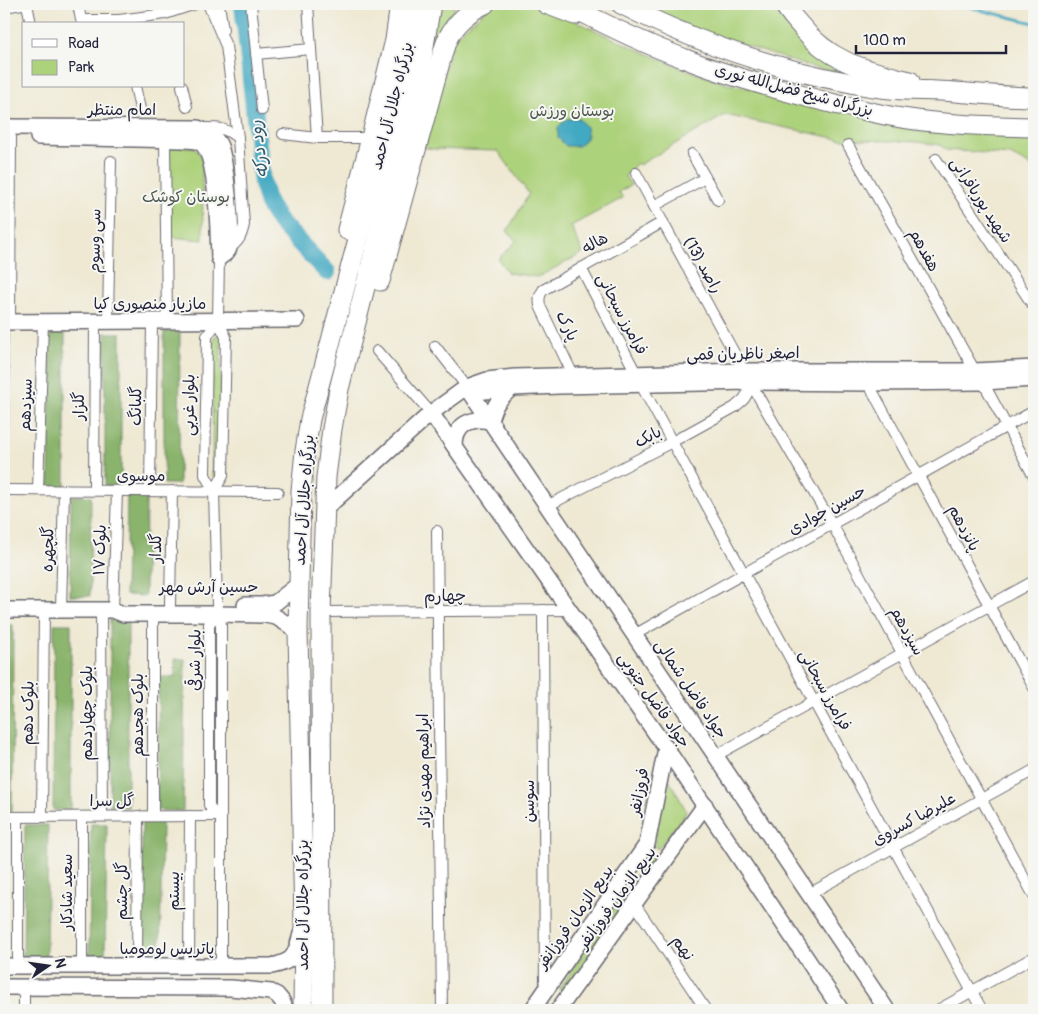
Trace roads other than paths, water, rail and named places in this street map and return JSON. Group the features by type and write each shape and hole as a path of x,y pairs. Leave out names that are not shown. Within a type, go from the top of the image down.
{"highway":[{"path":"310,419 306,391 395,40 400,4"},
{"name":"بزرگراه جلال آل احمد","path":"322,1010 321,612 326,476 339,389 420,71 420,25 415,4"},
{"name":"بزرگراه جلال آل احمد","path":"303,1010 304,924 298,631 301,491 305,451 310,419 361,226 392,118 405,63 420,25 431,4"},
{"path":"332,429 349,389 441,59 460,4"},
{"path":"449,36 466,16 485,4"},
{"path":"546,4 613,28"},
{"name":"بزرگراه شیخ فضل‌الله نوری","path":"566,4 613,28 682,58 739,78 819,100 887,115 927,121 1034,127"},
{"name":"بزرگراه شیخ فضل‌الله نوری","path":"621,4 723,48 791,70 824,78 890,89 1034,97"},
{"path":"784,4 808,36 827,52 850,64 875,73 954,92 1034,84"}],"street":[{"path":"4,7 22,4"},
{"path":"27,4 31,22"},
{"path":"78,4 82,22 166,19 195,4"},
{"path":"208,4 226,46"},
{"path":"219,4 238,138 244,225 239,241 224,254"},
{"path":"251,4 262,110"},
{"path":"308,4 317,138"},
{"path":"256,54 311,49"},
{"path":"135,88 140,109"},
{"path":"182,88 187,106"},
{"name":"بلوار غربی","path":"198,128 208,131 219,144 225,166 231,240 224,254"},
{"name":"امام منتظر","path":"6,134 222,128 238,138"},
{"path":"6,134 7,322"},
{"name":"امام منتظر","path":"6,134 195,141 202,144 207,151"},
{"path":"283,134 317,138 371,138"},
{"name":"گلبانگ","path":"150,491 160,321 165,140"},
{"name":"هفدهم","path":"848,145 1034,477"},
{"name":"بلوار غربی","path":"207,151 214,179 218,221 224,254 218,321 208,336 205,475 214,491 217,609"},
{"path":"692,154 718,200"},
{"name":"شهید پوربافرانی","path":"936,159 1034,307"},
{"name":"سی وسوم","path":"101,321 111,161"},
{"name":"راصد (13)","path":"636,173 747,376"},
{"path":"654,206 705,178"},
{"name":"هاله","path":"542,290 663,222"},
{"name":"فرامرز سبحانی","path":"581,268 672,442 982,1010"},
{"name":"پارک","path":"542,290 539,300 540,306 573,375"},
{"name":"مازیار منصوری کیا","path":"7,322 297,320"},
{"name":"گلزار","path":"94,490 101,321"},
{"name":"بلوار غربی","path":"214,491 223,476 226,337 218,321"},
{"name":"سیزدهم","path":"38,490 43,322"},
{"path":"435,346 465,391"},
{"path":"377,350 431,413"},
{"name":"اصغر ناظریان قمی","path":"979,376 1034,368"},
{"name":"اصغر ناظریان قمی","path":"325,509 431,413 448,400 488,380 573,375 638,379"},
{"name":"اصغر ناظریان قمی","path":"465,391 638,379 747,376 979,376 1034,379"},
{"name":"بابک","path":"547,506 672,442 740,403 747,394 747,376"},
{"name":"سیزدهم","path":"747,376 832,524 1034,896"},
{"name":"پانزدهم","path":"867,377 1034,688"},
{"path":"455,446 457,432 464,424 475,420 490,421 492,411 498,400 512,388"},
{"name":"جواد فاضل شمالی","path":"465,391 490,421 887,1010"},
{"name":"حسین جوادی","path":"634,635 1034,411"},
{"name":"جواد فاضل جنوبی","path":"431,413 666,748 841,1010"},
{"name":"موسوی","path":"4,490 278,492"},
{"name":"گلچهره","path":"61,609 64,490"},
{"name":"بلوک ۱۷","path":"107,610 117,490"},
{"name":"گلدار","path":"170,605 172,491"},
{"name":"ابراهیم مهدی نژاد","path":"437,531 442,1010"},
{"path":"715,756 1034,581"},
{"name":"حسین آرش مهر","path":"4,610 107,610 123,614 153,614 217,609 275,603 299,584"},
{"name":"حسین آرش مهر","path":"107,610 123,605 170,605 217,609 276,617 298,631"},
{"name":"بلوار شرقی","path":"217,609 221,624 220,816 226,967"},
{"name":"بلوک دهم","path":"42,817 44,610"},
{"name":"بلوک چهاردهم","path":"102,816 107,610"},
{"name":"سوسن","path":"543,610 545,991"},
{"name":"چهارم","path":"321,612 570,610"},
{"name":"بلوک هجدهم","path":"153,614 153,816"},
{"name":"فروزانفر","path":"647,844 666,748"},
{"name":"علیرضا کسروی","path":"809,894 1034,770"},
{"name":"بدیع‌ الزمان فروزانفر","path":"562,1008 704,805"},
{"name":"سعید شادکار","path":"82,816 82,966"},
{"name":"گل چشم","path":"137,966 138,816"},
{"name":"بیستم","path":"188,967 190,816"},
{"name":"گل سرا","path":"4,817 220,816"},
{"path":"11,966 18,817"},
{"path":"647,844 666,860"},
{"name":"بدیع الزمان فروزانفر","path":"532,1010 647,844"},
{"name":"نهم","path":"634,903 706,1010"},
{"name":"پاتریس لومومبا","path":"11,966 272,966 288,961 292,957 304,924"},
{"path":"938,1010 1034,958"},
{"path":"226,967 236,971 240,977 237,984 232,988"},
{"path":"4,987 232,988 271,992 282,1001 286,1010"},
{"path":"24,988 24,1010"},
{"path":"545,991 562,1008"}],"water":[{"path":"578,118 586,127 587,137 579,146 566,146 558,138 558,127 567,119"}],"waterway":[{"name":"رود درکه","path":"243,4 262,183 268,204 278,220 327,272"},
{"path":"963,4 1034,23"}],"park label":[{"name":"بوستان ورزش","path":"572,111"},
{"name":"بوستان کوشک","path":"186,197"}]}
